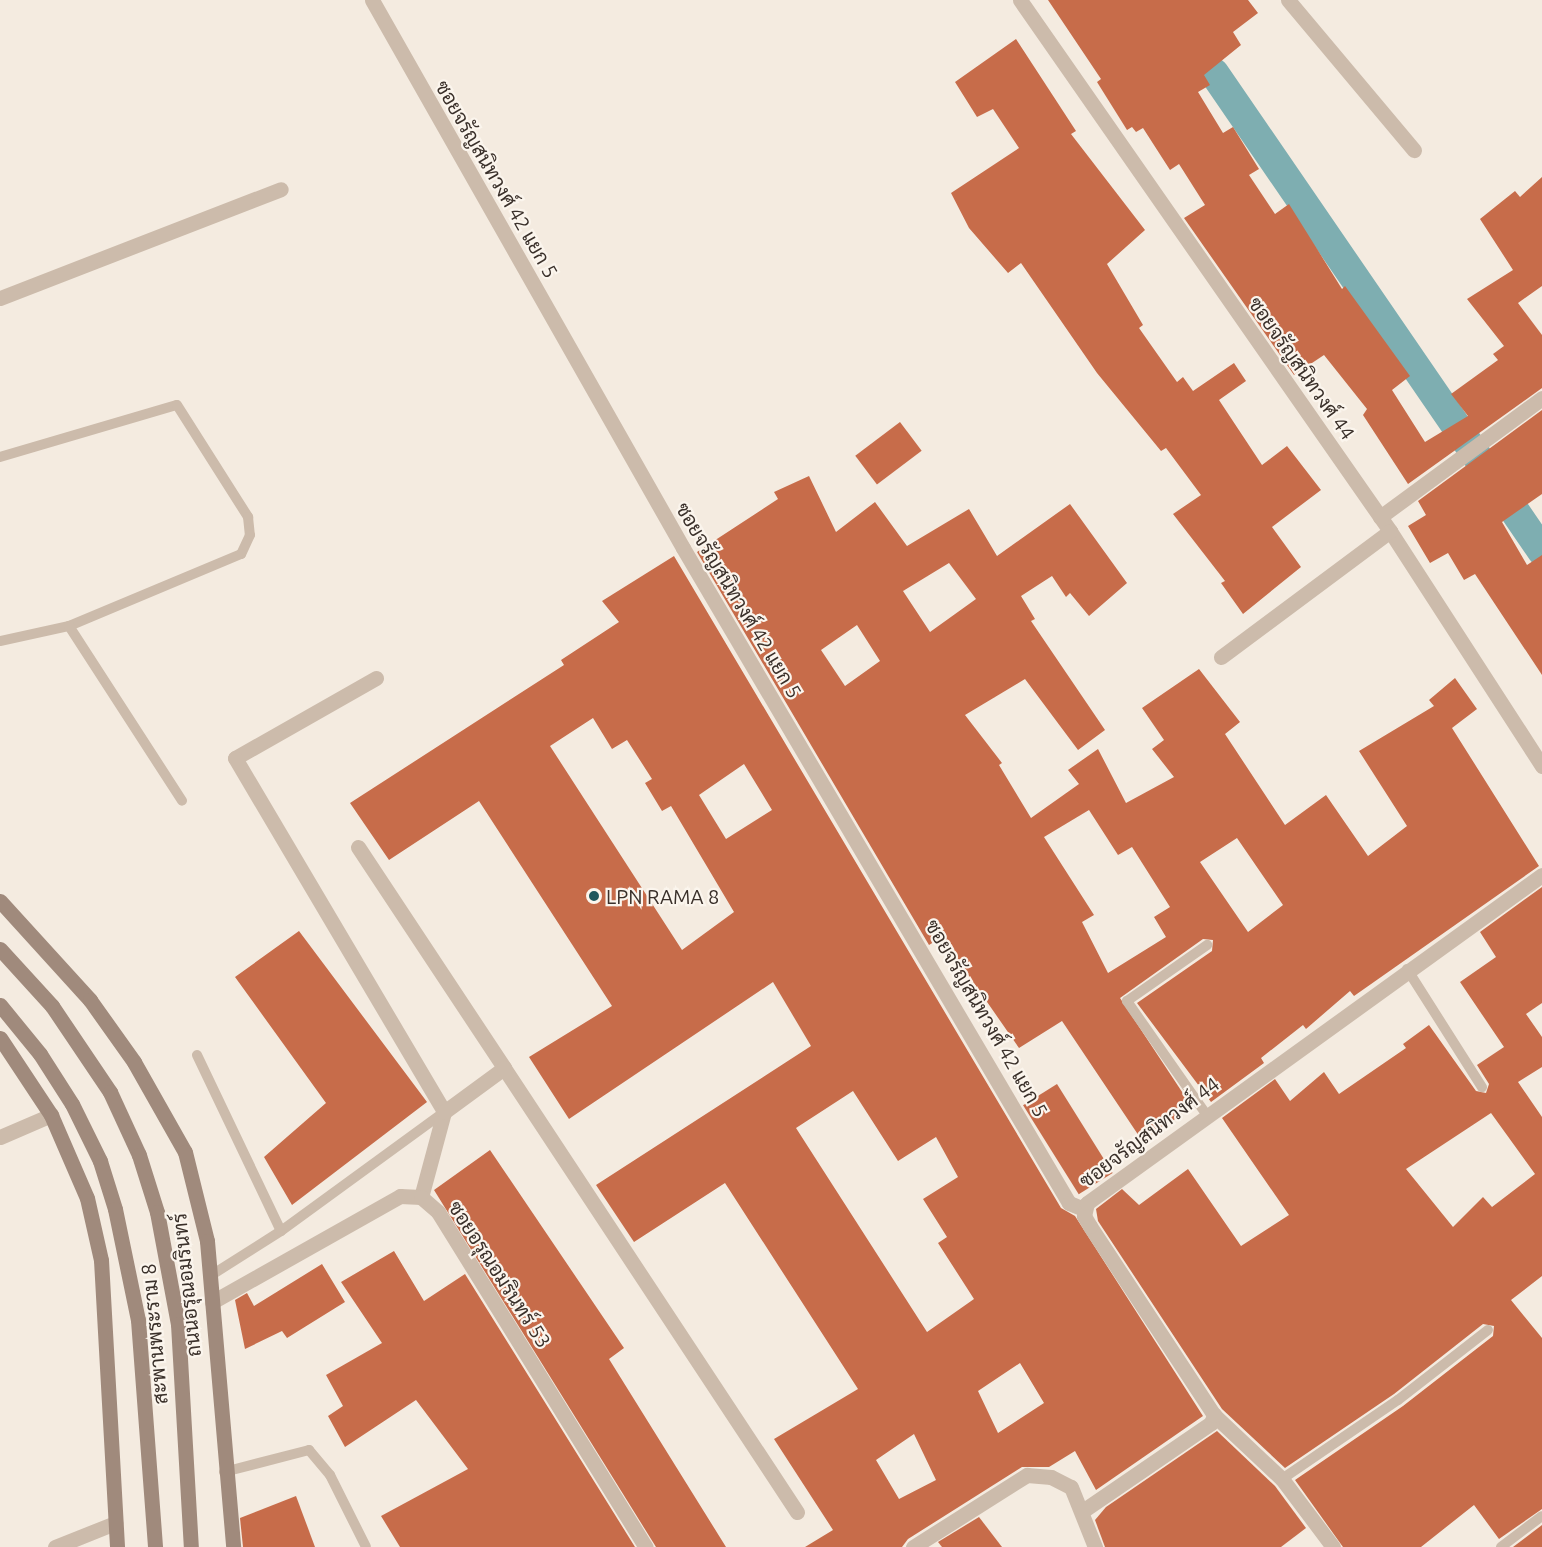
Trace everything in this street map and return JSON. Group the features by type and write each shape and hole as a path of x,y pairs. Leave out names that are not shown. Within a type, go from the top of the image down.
{"street":[{"name":"ซอยจรัญสนิทวงศ์ 42 แยก 5","path":"372,0 683,548 1069,1203 1084,1209"},
{"name":"ซอยจรัญสนิทวงศ์ 44","path":"1020,0 1390,531 1542,766"},
{"path":"1288,0 1414,150"},
{"path":"0,298 281,189"},
{"path":"1380,517 1461,460 1542,398"},
{"path":"1221,657 1390,531"},
{"path":"376,678 234,758 444,1112"},
{"path":"358,847 797,1512"},
{"name":"ซอยจรัญสนิทวงศ์ 44","path":"1333,1547 1282,1479 1214,1415 1090,1226 1084,1209 1093,1197 1206,1114 1542,875"},
{"name":"ถนนอรุณอมรินทร์","path":"0,902 90,1000 158,1101 185,1152 207,1241 231,1544"},
{"name":"สะพานพระราม 8","path":"0,949 52,1006 110,1092 157,1212 178,1324 191,1547"},
{"name":"สะพานพระราม 8","path":"0,1005 40,1054 72,1104 100,1161 115,1209 138,1320 155,1547"},
{"path":"0,1038 51,1115 87,1197 100,1260 117,1547"},
{"path":"421,1197 444,1112 504,1068"},
{"path":"0,1137 51,1115"},
{"name":"ซอยอรุณอมรินทร์ 53","path":"212,1302 400,1196 421,1197 438,1212 646,1547"},
{"path":"1084,1510 1211,1423 1214,1415"},
{"path":"913,1547 1027,1475 1051,1477 1071,1487 1084,1510 1095,1547"},
{"path":"55,1547 115,1523"}],"lane":[{"path":"0,457 177,405 248,517 250,535 241,554 69,626 0,641"},
{"path":"69,626 182,801"},
{"path":"1206,1114 1127,1001 1207,945"},
{"path":"1407,969 1482,1087"},
{"path":"197,1055 281,1231"},
{"path":"210,1276 281,1231 444,1112"},
{"path":"1282,1479 1398,1400 1488,1330"},
{"path":"224,1472 309,1450 340,1493 366,1547"},
{"path":"1501,1547 1542,1516"}],"building":[{"path":"1048,0 1248,0 1258,13 1233,32 1241,45 1204,75 1210,85 1198,92 1223,133 1233,127 1259,169 1249,175 1275,214 1289,204 1342,289 1345,286 1410,376 1392,390 1425,442 1468,416 1451,394 1498,360 1493,354 1504,346 1467,299 1513,270 1480,219 1515,191 1520,197 1542,177 1542,286 1518,303 1542,335 1542,388 1408,484 1363,415 1367,409 1324,355 1294,375 1184,218 1205,205 1179,164 1170,170 1143,128 1136,132 1132,127 1127,130 1097,82 1101,79"},
{"path":"1016,39 1076,131 1071,134 1145,230 1107,264 1143,325 1139,328 1177,382 1183,377 1193,391 1234,363 1246,381 1219,400 1262,465 1287,446 1321,490 1272,527 1301,567 1243,614 1221,583 1225,581 1173,514 1201,495 1166,448 1161,451 1097,373 1021,263 1008,273 969,228 951,193 1019,148 993,109 977,117 955,82"},
{"path":"1542,410 1542,494 1502,522 1527,565 1542,555 1542,675 1475,574 1464,580 1448,553 1430,563 1408,526 1426,515 1418,501"},
{"path":"900,422 922,451 877,484 855,456"},
{"path":"809,476 836,532 875,502 907,546 969,509 997,556 1070,504 1127,583 1089,616 1070,593 1066,597 1052,576 1021,596 1035,619 1031,621 1105,730 1078,750 1025,679 965,715 1002,763 999,765 1031,818 1079,784 1068,770 1098,749 1126,803 1174,777 1152,749 1164,740 1142,708 1199,669 1240,722 1225,734 1285,825 1326,795 1368,856 1407,826 1359,751 1434,706 1429,700 1455,678 1477,709 1452,728 1539,866 1354,996 1350,991 1306,1029 1303,1025 1261,1058 1264,1063 1211,1102 1137,1003 1212,951 1213,940 1203,939 1120,998 1192,1107 1143,1142 1062,1021 1019,1048 942,937 929,945 697,552 778,499 774,492","holes":["949,563 976,599 930,632 903,591","857,625 880,661 845,686 821,650","1089,810 1118,855 1132,847 1170,907 1154,917 1166,937 1108,973 1082,922 1094,915 1044,837","1237,838 1283,905 1248,932 1200,862"]},
{"path":"674,556 1061,1208 1075,1216 1203,1416 1096,1490 1075,1451 1049,1467 1022,1467 908,1539 902,1547 805,1547 833,1530 774,1439 858,1389 725,1183 634,1242 596,1185 811,1046 773,982 569,1119 529,1057 612,1006 479,801 389,860 350,803 564,665 561,660 619,622 602,601","holes":["593,718 612,749 627,740 652,779 645,783 662,811 671,806 734,912 682,950 550,746","744,764 772,810 726,839 699,795","853,1091 898,1161 936,1137 958,1177 923,1199 947,1237 938,1243 974,1299 927,1332 796,1128","1020,1363 1044,1403 998,1433 978,1391","914,1434 936,1480 899,1499 876,1460"]},
{"path":"1542,887 1542,1003 1526,1014 1542,1037 1542,1067 1518,1082 1542,1117 1542,1276 1511,1300 1542,1338 1542,1509 1499,1539 1474,1505 1421,1547 1343,1547 1295,1480 1403,1406 1493,1336 1494,1326 1483,1324 1394,1394 1285,1468 1222,1409 1098,1221 1096,1209 1122,1189 1139,1205 1188,1169 1241,1246 1289,1215 1222,1118 1275,1079 1290,1101 1324,1072 1339,1094 1406,1048 1403,1044 1429,1025 1476,1091 1486,1093 1489,1084 1477,1065 1504,1047 1460,982 1496,957 1480,932","holes":["1491,1113 1535,1174 1492,1207 1483,1197 1453,1227 1406,1169"]},
{"path":"299,931 427,1102 292,1205 264,1157 326,1103 235,977"},
{"path":"1057,1084 1113,1173 1079,1194 1023,1105"},
{"path":"490,1150 624,1348 609,1359 726,1547 656,1547 434,1190"},
{"path":"394,1251 424,1301 465,1274 635,1547 400,1547 381,1516 468,1469 416,1400 345,1447 328,1416 343,1406 326,1375 382,1343 341,1282"},
{"path":"322,1264 345,1302 287,1338 282,1331 245,1349 235,1300 247,1293 254,1306"},
{"path":"1217,1431 1275,1486 1306,1528 1281,1547 1105,1547 1095,1520 1106,1507"},
{"path":"296,1496 315,1547 243,1547 240,1518"},
{"path":"979,1517 1002,1547 942,1547 938,1542"},
{"path":"1542,1525 1542,1547 1513,1547"}],"waterway":[{"path":"1214,73 1542,551"}],"place":[{"name":"LPN RAMA 8","path":"594,896"}]}
